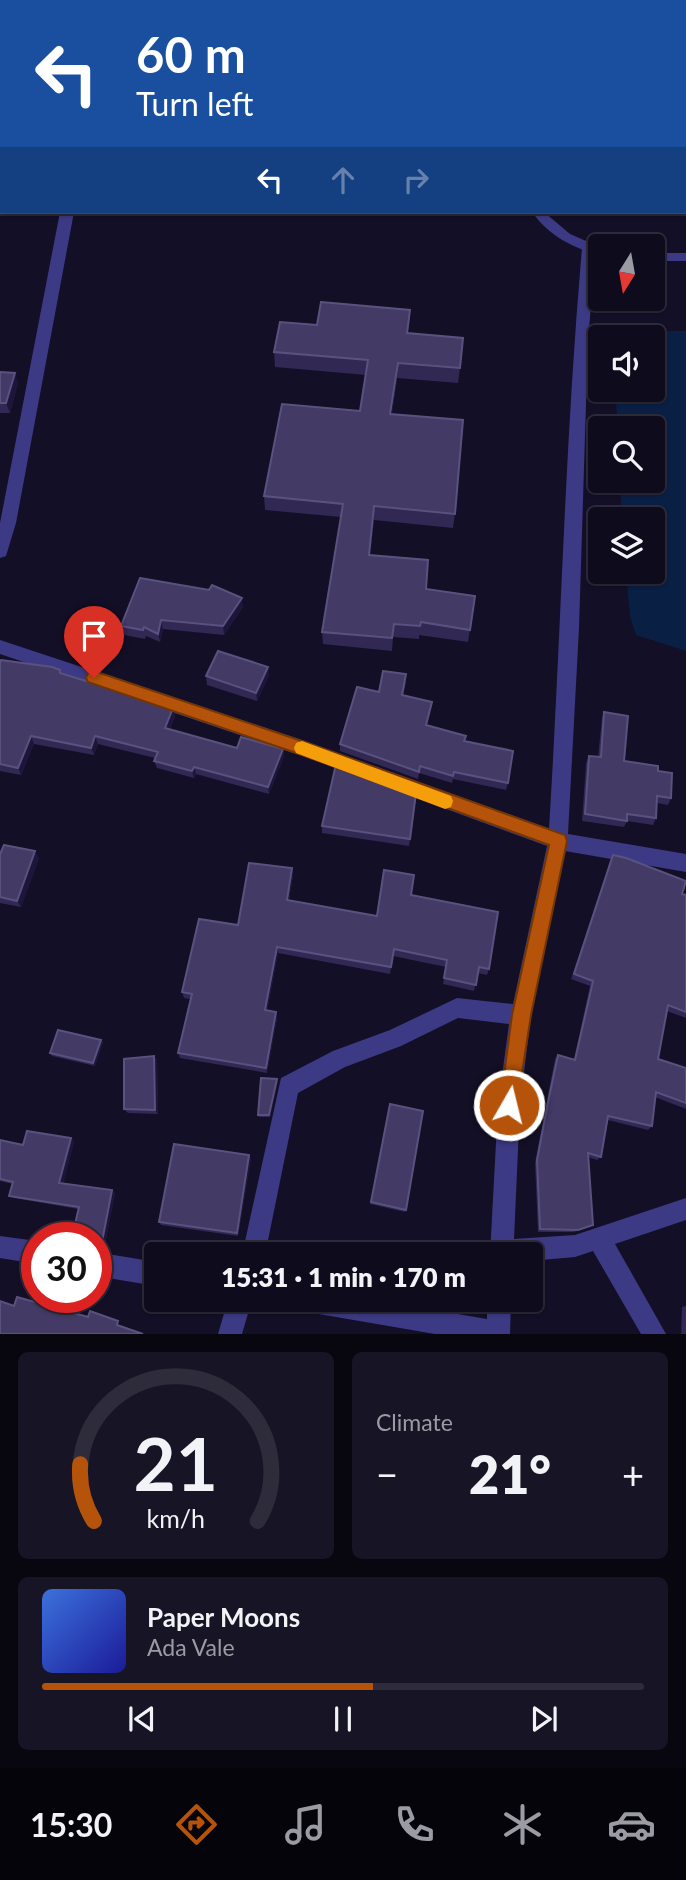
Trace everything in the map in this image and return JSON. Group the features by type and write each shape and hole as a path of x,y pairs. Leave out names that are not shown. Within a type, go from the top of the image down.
{"street":[{"path":"0,551 8,523 67,214"},
{"path":"503,1242 509,1105 521,1015 558,841 570,628 581,340 588,294"},
{"path":"0,647 305,749 558,841 686,863"},
{"path":"256,1242 289,1086 340,1058 394,1039 457,1008 521,1015"},
{"path":"543,1249 575,1246 686,1209"},
{"path":"598,1238 654,1334"},
{"path":"0,1247 21,1250"},
{"path":"112,1267 144,1272"},
{"path":"230,1334 236,1312"},
{"path":"374,1312 497,1334 498,1312"}],"lane":[{"path":"540,214 556,231 588,246"},
{"path":"665,257 686,257"}],"water":[{"path":"665,331 686,331 686,651 636,635 630,617 627,584 665,584 665,507 621,507 621,493 665,493 665,416 617,416 616,402 665,402"}],"building":[{"path":"321,302 410,310 407,333 463,338 460,368 398,363 390,414 463,420 455,514 374,506 369,555 428,560 426,589 475,596 470,630 421,622 420,626 394,624 392,638 322,632 343,504 264,496 282,404 360,411 368,360 274,352 280,322 317,325"},
{"path":"0,372 15,373 6,403 0,403"},
{"path":"140,578 209,590 212,585 242,598 223,626 161,620 158,634 144,627 143,630 121,626"},
{"path":"218,651 268,667 256,693 206,676"},
{"path":"1,660 52,667 60,670 60,673 173,708 165,728 237,748 241,737 283,749 268,787 194,767 192,771 154,761 158,752 95,736 91,748 31,736 18,768 0,764"},
{"path":"383,671 406,674 402,695 432,702 426,725 466,736 464,741 513,751 508,783 454,772 453,776 420,766 419,772 340,744 357,687 379,692"},
{"path":"604,712 628,716 624,761 658,766 658,771 672,773 671,798 657,796 656,818 627,814 627,821 585,814 589,756 601,757"},
{"path":"336,764 416,793 410,839 322,826"},
{"path":"4,845 35,851 17,901 0,897 0,854"},
{"path":"613,855 686,881 682,894 686,895 686,1012 668,1005 658,1059 686,1068 686,1103 656,1092 652,1126 608,1116 601,1157 588,1153 593,1225 578,1230 540,1229 537,1160 548,1102 558,1055 575,1060 593,981 574,974"},
{"path":"249,863 292,868 287,900 377,916 384,870 414,875 411,895 498,912 489,969 479,967 476,985 444,978 447,960 394,949 391,967 277,947 265,1010 276,1012 266,1068 178,1053 192,994 182,992 199,919 238,925"},
{"path":"58,1030 101,1040 93,1063 50,1053"},
{"path":"154,1056 155,1110 124,1109 124,1059"},
{"path":"261,1078 277,1079 269,1115 258,1115"},
{"path":"390,1104 423,1111 406,1210 371,1202"},
{"path":"27,1131 71,1138 59,1183 112,1190 106,1222 76,1222 79,1207 9,1196 13,1182 0,1179 0,1140 23,1145"},
{"path":"174,1144 249,1155 237,1233 159,1222"},
{"path":"17,1297 21,1298 21,1313 74,1313 88,1317 89,1313 96,1313 118,1321 117,1325 143,1334 0,1334 0,1301 14,1306"}],"slow traffic":[{"path":"302,748 445,801"}],"route":[{"path":"94,678 305,749 558,841 521,1015 509,1105"}]}
